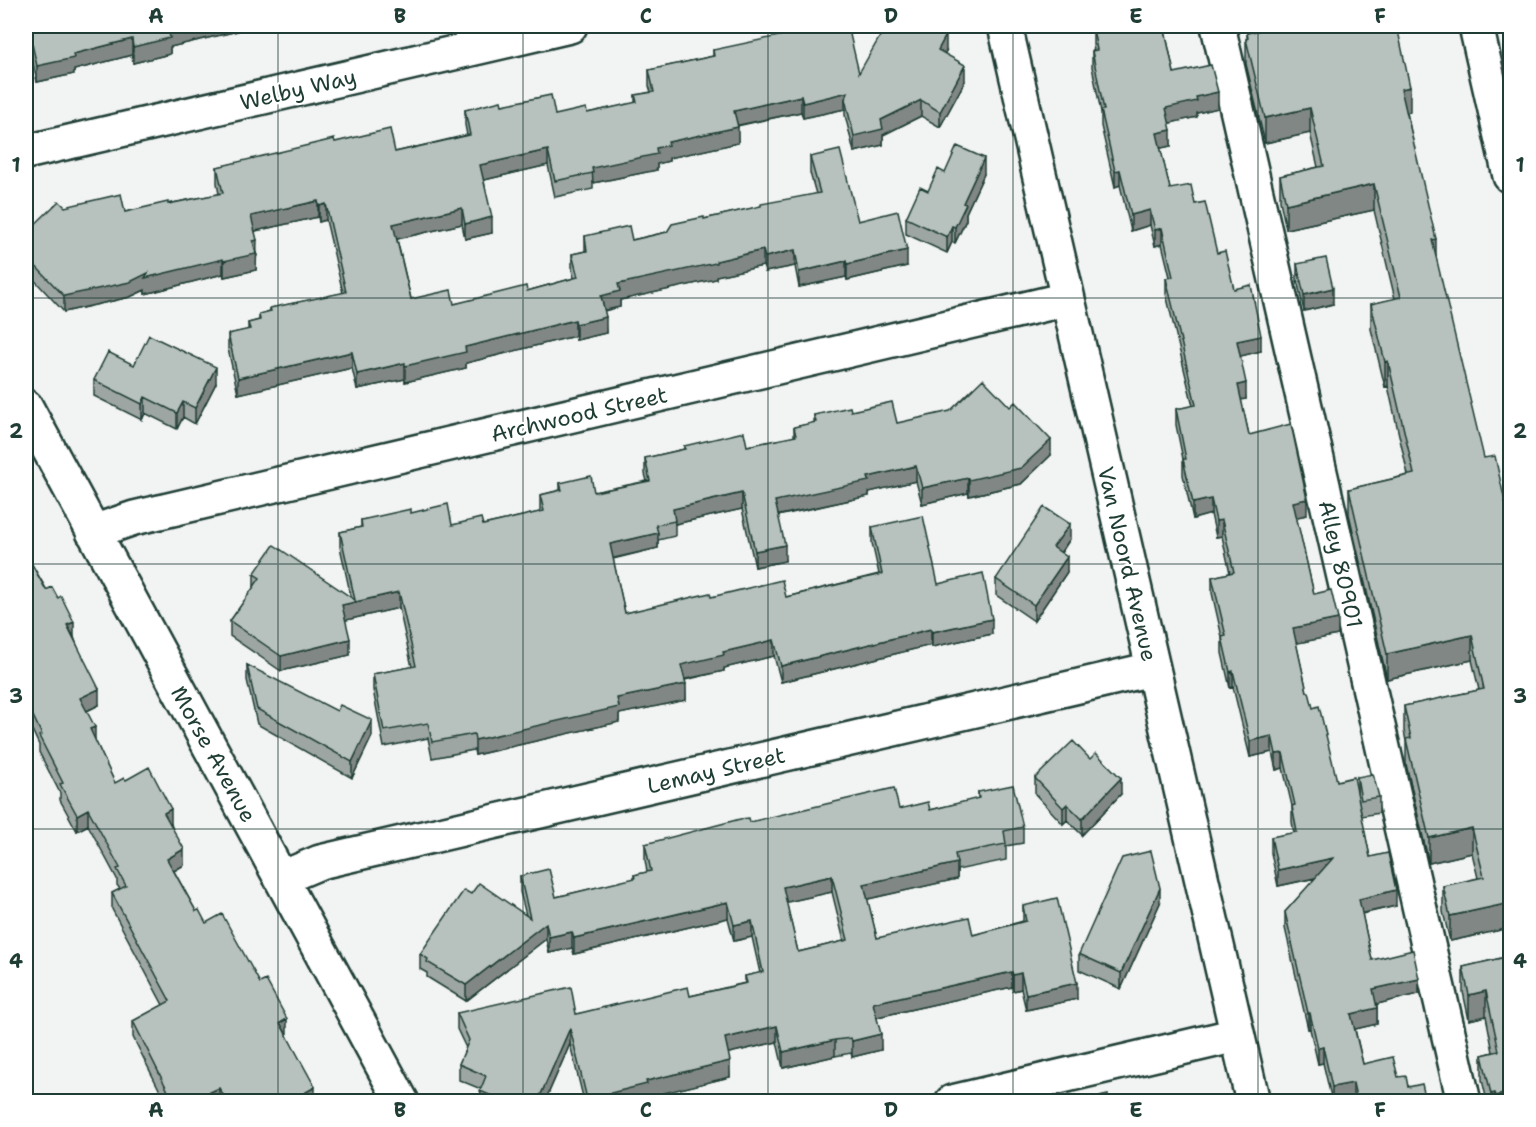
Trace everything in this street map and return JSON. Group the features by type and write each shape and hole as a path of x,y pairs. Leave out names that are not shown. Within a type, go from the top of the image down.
{"street":[{"name":"Welby Way","path":"26,152 570,26"},
{"name":"Van Noord Avenue","path":"1005,26 1253,1101"},
{"name":"Alley 80901","path":"1218,26 1464,1101"},
{"path":"1476,26 1510,176"},
{"name":"Archwood Street","path":"93,532 134,518 1067,299"},
{"name":"Morse Avenue","path":"26,407 402,1101"},
{"name":"Lemay Street","path":"282,878 320,862 1152,669"},
{"path":"952,1101 1238,1035"}],"building":[{"path":"28,26 195,26 169,32 170,38 133,47 132,39 73,54 74,58 37,66"},
{"path":"826,26 848,26 859,73 886,26 928,26 946,35 938,50 965,65 940,112 921,100 881,120 883,129 854,136 845,99 848,92 803,103 801,96 734,111 738,127 668,142 669,145 656,148 657,154 592,168 593,173 555,181 548,150 480,165 492,217 465,224 462,208 393,224 411,299 451,290 454,304 526,286 527,291 578,277 572,254 587,251 585,236 629,226 632,240 667,232 672,224 820,193 810,157 840,150 858,221 898,211 907,250 799,272 795,250 765,257 763,250 716,261 716,263 618,284 620,291 601,296 606,317 576,324 575,320 465,347 466,352 357,374 352,352 238,378 228,334 250,329 248,323 260,320 259,314 271,311 270,308 346,292 326,204 319,206 318,201 251,216 257,240 253,241 256,254 224,261 223,259 145,278 148,273 130,282 64,296 26,256 26,233 59,201 65,207 121,194 125,212 223,193 217,167 334,139 335,142 390,129 395,152 470,135 465,110 501,101 502,105 551,95 555,115 586,108 587,113 637,102 635,95 654,92 649,70 714,56 713,50"},
{"path":"1100,26 1164,26 1174,73 1211,65 1218,92 1196,97 1197,101 1166,108 1171,130 1157,133 1170,189 1191,185 1195,204 1205,202 1217,253 1225,251 1234,289 1251,285 1261,336 1237,341 1246,383 1238,385 1249,435 1291,424 1307,499 1293,502 1314,594 1331,590 1338,619 1293,628 1307,692 1309,692 1313,708 1319,706 1337,781 1354,777 1370,857 1388,853 1396,890 1359,899 1372,960 1413,950 1419,979 1373,989 1377,1008 1351,1014 1363,1064 1393,1057 1398,1077 1406,1076 1408,1087 1422,1084 1426,1101 1357,1101 1353,1083 1332,1087 1323,1047 1318,1048 1285,912 1333,858 1278,870 1271,837 1297,832 1292,806 1295,805 1283,753 1276,754 1272,736 1250,741 1233,671 1230,672 1222,637 1226,636 1212,577 1234,572 1222,520 1216,521 1211,499 1193,503 1183,459 1186,459 1176,409 1196,405 1166,278 1173,277 1162,228 1155,230 1150,210 1131,215 1120,170 1115,171 1101,110 1104,110 1092,51 1097,50 1093,29 1101,28"},
{"path":"1280,26 1397,26 1410,87 1401,89 1436,239 1432,240 1484,458 1495,456 1510,525 1510,903 1450,916 1443,886 1484,877 1472,828 1429,838 1406,739 1411,738 1404,706 1484,689 1472,635 1387,654 1349,489 1414,474 1388,361 1385,362 1371,304 1401,297 1374,184 1286,204 1280,176 1324,166 1310,108 1265,118 1246,39 1248,38 1247,33"},
{"path":"957,146 984,158 963,203 966,204 955,227 952,226 947,237 906,218 920,187 928,191 938,169 945,173"},
{"path":"1326,258 1333,288 1304,295 1297,264"},
{"path":"149,335 216,367 195,408 183,402 177,413 145,397 142,404 94,380 108,352 134,365"},
{"path":"983,379 1010,407 1015,402 1051,440 1021,468 922,488 916,466 868,477 869,481 775,501 785,545 755,551 742,493 673,509 675,521 656,525 658,533 610,544 625,613 710,593 711,597 782,580 786,597 882,574 872,527 923,516 938,584 983,573 992,619 932,632 931,629 781,666 774,640 681,665 686,684 617,698 619,707 475,740 474,734 432,742 428,723 384,731 373,674 416,666 399,592 342,605 350,639 281,656 230,621 260,578 254,574 274,545 355,600 340,532 362,527 361,520 411,509 411,513 448,504 452,525 481,518 483,525 544,511 540,495 562,490 560,483 591,476 594,492 650,481 645,458 685,449 684,446 744,432 747,446 796,436 794,427 816,422 814,415 850,407 851,411 892,402 897,423 950,411"},
{"path":"1044,507 1070,524 1053,547 1067,557 1034,605 996,579"},
{"path":"26,554 46,590 52,587 58,598 61,596 74,622 67,625 99,689 80,698 95,727 90,729 115,783 124,778 126,780 149,767 171,809 164,813 184,849 167,859 196,911 199,910 206,923 222,914 260,983 266,980 287,1019 280,1023 315,1087 297,1097 299,1101 227,1101 219,1088 191,1101 173,1101 133,1021 170,1001 112,893 126,886 117,869 120,868 88,809 77,815 60,784 63,783 39,736 42,735 26,701"},
{"path":"247,665 337,711 340,705 372,720 352,762 257,709"},
{"path":"1073,741 1090,759 1096,753 1121,778 1082,819 1067,804 1063,808 1035,778"},
{"path":"1373,774 1379,797 1361,800 1357,777"},
{"path":"1013,785 1023,827 1004,831 1006,844 955,854 957,863 864,884 877,938 969,917 973,935 1026,921 1023,906 1057,898 1077,983 1026,994 1021,973 1013,975 1012,972 873,1003 881,1034 852,1041 851,1038 835,1040 783,1052 777,1026 725,1038 730,1061 646,1081 647,1084 587,1099 570,1028 538,1101 513,1099 504,1101 480,1091 486,1076 459,1064 469,1040 457,1013 571,987 576,1014 688,987 690,996 747,983 745,976 763,972 752,921 734,925 728,902 574,938 572,932 549,937 546,923 466,985 427,962 428,959 420,954 464,890 471,894 479,883 530,918 520,876 549,869 556,897 635,878 634,875 651,871 645,844 740,819 749,818 750,822 894,788 899,809 928,802 930,810 979,798 978,792","holes":["832,876 848,940 798,952 783,887"]},
{"path":"1151,851 1160,888 1121,973 1079,954 1122,858"},
{"path":"1510,956 1510,1092 1496,1096 1495,1093 1491,1094 1482,1055 1499,1051 1486,991 1469,995 1463,967"},
{"path":"1108,1095 1109,1101 1081,1101"}]}
